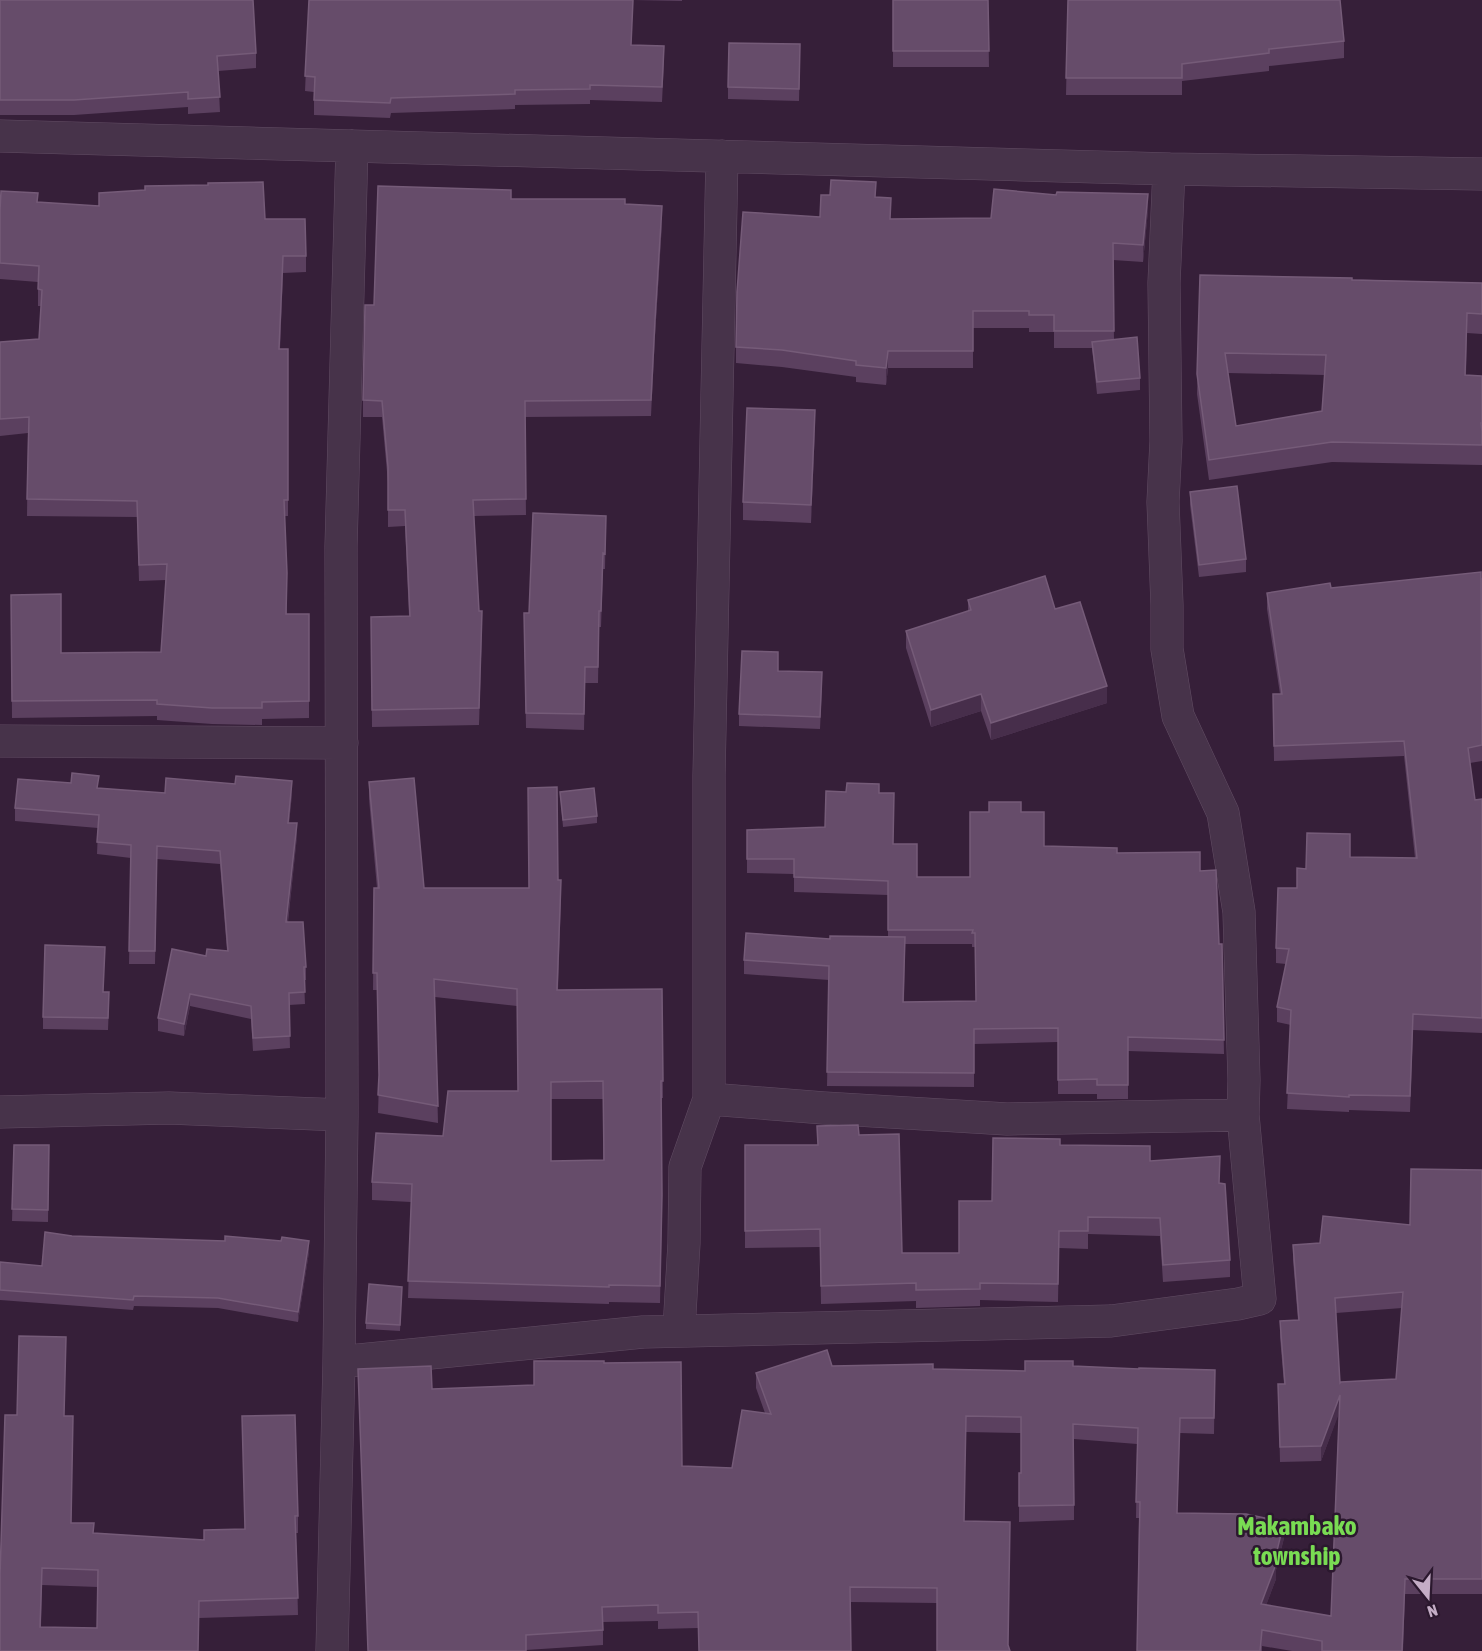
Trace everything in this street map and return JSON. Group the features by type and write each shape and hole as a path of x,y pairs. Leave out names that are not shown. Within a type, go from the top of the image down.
{"street":[{"path":"0,136 1169,169 1482,174"},
{"path":"332,1651 342,1115 341,547 352,146"},
{"path":"679,1330 685,1167 709,1099 709,776 722,156"},
{"path":"339,1362 679,1330 1111,1321 1260,1299 1243,1115 1245,1080 1239,912 1223,813 1178,716 1167,649 1163,502 1166,441 1164,283 1169,169"},
{"path":"0,741 342,743"},
{"path":"709,1099 1007,1119 1243,1115"},
{"path":"0,1112 169,1108 342,1115"}],"building":[{"path":"0,0 253,0 256,53 217,56 220,97 188,99 188,92 74,100 0,100"},
{"path":"309,0 633,0 631,45 664,46 662,87 590,85 590,89 515,90 515,94 391,98 390,103 314,100 315,77 305,76"},
{"path":"893,0 988,0 989,51 893,51"},
{"path":"1068,0 1340,0 1344,41 1269,49 1269,53 1182,64 1182,78 1066,78"},
{"path":"729,43 800,44 799,89 728,87"},
{"path":"831,180 876,182 875,197 891,198 890,219 991,218 994,189 1056,195 1057,192 1148,194 1143,245 1113,243 1114,331 1054,331 1054,315 1029,315 1029,311 973,311 973,351 888,351 886,368 856,365 856,361 782,350 736,347 737,292 743,212 820,217 821,195 830,195"},
{"path":"263,182 265,219 305,219 306,256 283,256 279,349 288,349 288,500 284,500 286,614 309,614 309,701 262,702 262,708 212,708 157,704 157,700 12,701 11,595 61,594 61,653 161,652 167,564 139,565 137,501 27,499 29,417 0,419 0,342 39,339 42,290 38,289 39,266 0,263 1,191 38,193 37,202 99,206 99,193 145,190 145,186"},
{"path":"378,186 511,190 511,199 625,199 625,204 662,206 651,400 525,401 526,499 473,500 479,611 482,611 479,708 372,710 371,617 410,616 405,510 388,510 388,467 382,401 363,400 365,305 374,305"},
{"path":"1200,275 1482,283 1482,314 1467,313 1465,375 1482,376 1482,445 1332,442 1209,460 1197,374","holes":["1225,353 1326,355 1322,411 1236,426"]},
{"path":"1137,337 1140,378 1097,382 1092,342"},
{"path":"747,408 815,410 811,505 743,502"},
{"path":"1237,486 1246,559 1199,565 1190,492"},
{"path":"533,513 606,516 601,611 599,611 598,667 585,667 584,714 526,713 524,613 529,613"},
{"path":"1481,572 1482,745 1468,748 1475,800 1482,799 1482,1018 1413,1014 1410,1096 1349,1095 1349,1097 1287,1093 1291,1010 1277,1007 1289,949 1276,948 1278,888 1297,888 1297,868 1306,869 1307,833 1350,834 1350,857 1417,858 1404,741 1274,746 1273,694 1282,694 1267,593 1330,583 1331,588"},
{"path":"1045,576 1055,609 1080,602 1107,686 991,723 981,694 931,710 906,631 971,610 968,600"},
{"path":"742,651 778,652 778,671 822,672 820,717 739,714"},
{"path":"72,773 99,776 97,788 165,793 166,778 235,784 236,776 292,781 288,823 297,823 286,922 303,922 306,967 304,967 305,992 289,993 290,1036 253,1038 251,1006 190,994 184,1024 158,1018 172,949 206,956 207,949 228,951 220,851 157,846 155,951 129,951 131,845 97,842 99,815 15,808 18,779 71,783"},
{"path":"414,778 424,888 529,888 528,788 557,787 558,880 561,880 557,990 662,989 660,1286 609,1285 609,1287 408,1281 412,1184 372,1182 376,1133 443,1136 448,1091 518,1091 517,989 434,979 438,1106 378,1095 377,973 373,973 374,888 379,888 369,782","holes":["603,1081 604,1160 551,1161 551,1082"]},
{"path":"847,783 879,784 879,793 894,793 893,844 917,844 917,877 970,877 970,812 989,812 989,802 1021,802 1021,812 1044,812 1044,846 1117,848 1117,853 1200,852 1200,871 1216,870 1219,944 1222,944 1224,1040 1128,1037 1128,1085 1097,1085 1097,1079 1058,1080 1058,1028 974,1029 974,1073 827,1072 829,966 744,960 746,933 830,939 830,936 905,937 903,1002 976,1001 975,933 972,933 973,930 888,930 888,881 794,877 794,859 747,859 747,830 825,827 826,791 846,792"},
{"path":"594,788 597,816 563,820 560,792"},
{"path":"45,945 105,947 103,992 109,992 108,1018 43,1017"},
{"path":"858,1125 859,1135 899,1134 902,1253 959,1253 959,1201 992,1201 993,1138 1060,1139 1060,1145 1150,1146 1150,1161 1220,1156 1219,1183 1225,1184 1230,1260 1163,1265 1160,1218 1088,1217 1088,1231 1059,1231 1058,1284 980,1283 980,1289 916,1290 916,1283 821,1286 820,1229 745,1231 745,1145 818,1145 817,1126"},
{"path":"14,1145 49,1145 48,1210 12,1209"},
{"path":"1411,1169 1482,1170 1482,1579 1405,1579 1402,1651 1322,1651 1322,1641 1262,1630 1260,1651 1137,1651 1140,1502 1136,1502 1138,1428 1073,1424 1074,1505 1019,1506 1021,1417 966,1416 964,1521 1010,1522 1008,1645 1010,1651 937,1651 937,1588 850,1587 851,1651 699,1651 698,1612 658,1613 658,1605 602,1607 603,1630 526,1635 526,1651 368,1651 358,1369 431,1366 432,1389 534,1385 534,1361 681,1362 682,1466 732,1468 742,1410 771,1414 756,1373 827,1350 832,1366 933,1364 933,1369 1025,1371 1025,1361 1073,1361 1073,1366 1215,1370 1214,1418 1180,1418 1177,1513 1246,1514 1284,1522 1274,1563 1276,1564 1261,1604 1331,1616 1340,1395 1321,1446 1280,1447 1278,1384 1285,1384 1280,1321 1299,1320 1293,1245 1320,1243 1323,1216 1410,1225","holes":["1403,1292 1396,1379 1340,1383 1335,1298"]},
{"path":"45,1232 72,1236 225,1241 225,1236 281,1241 282,1237 309,1241 298,1312 218,1298 134,1296 133,1300 0,1290 0,1262 42,1266"},
{"path":"369,1284 402,1287 400,1325 366,1323"},
{"path":"19,1336 66,1337 64,1416 73,1416 71,1523 94,1523 93,1533 204,1540 204,1530 245,1529 242,1416 295,1415 298,1598 199,1601 198,1651 0,1651 5,1415 17,1415","holes":["42,1568 98,1570 97,1628 40,1627"]}],"district":[{"name":"Makambako township","path":"1297,1541"}]}
